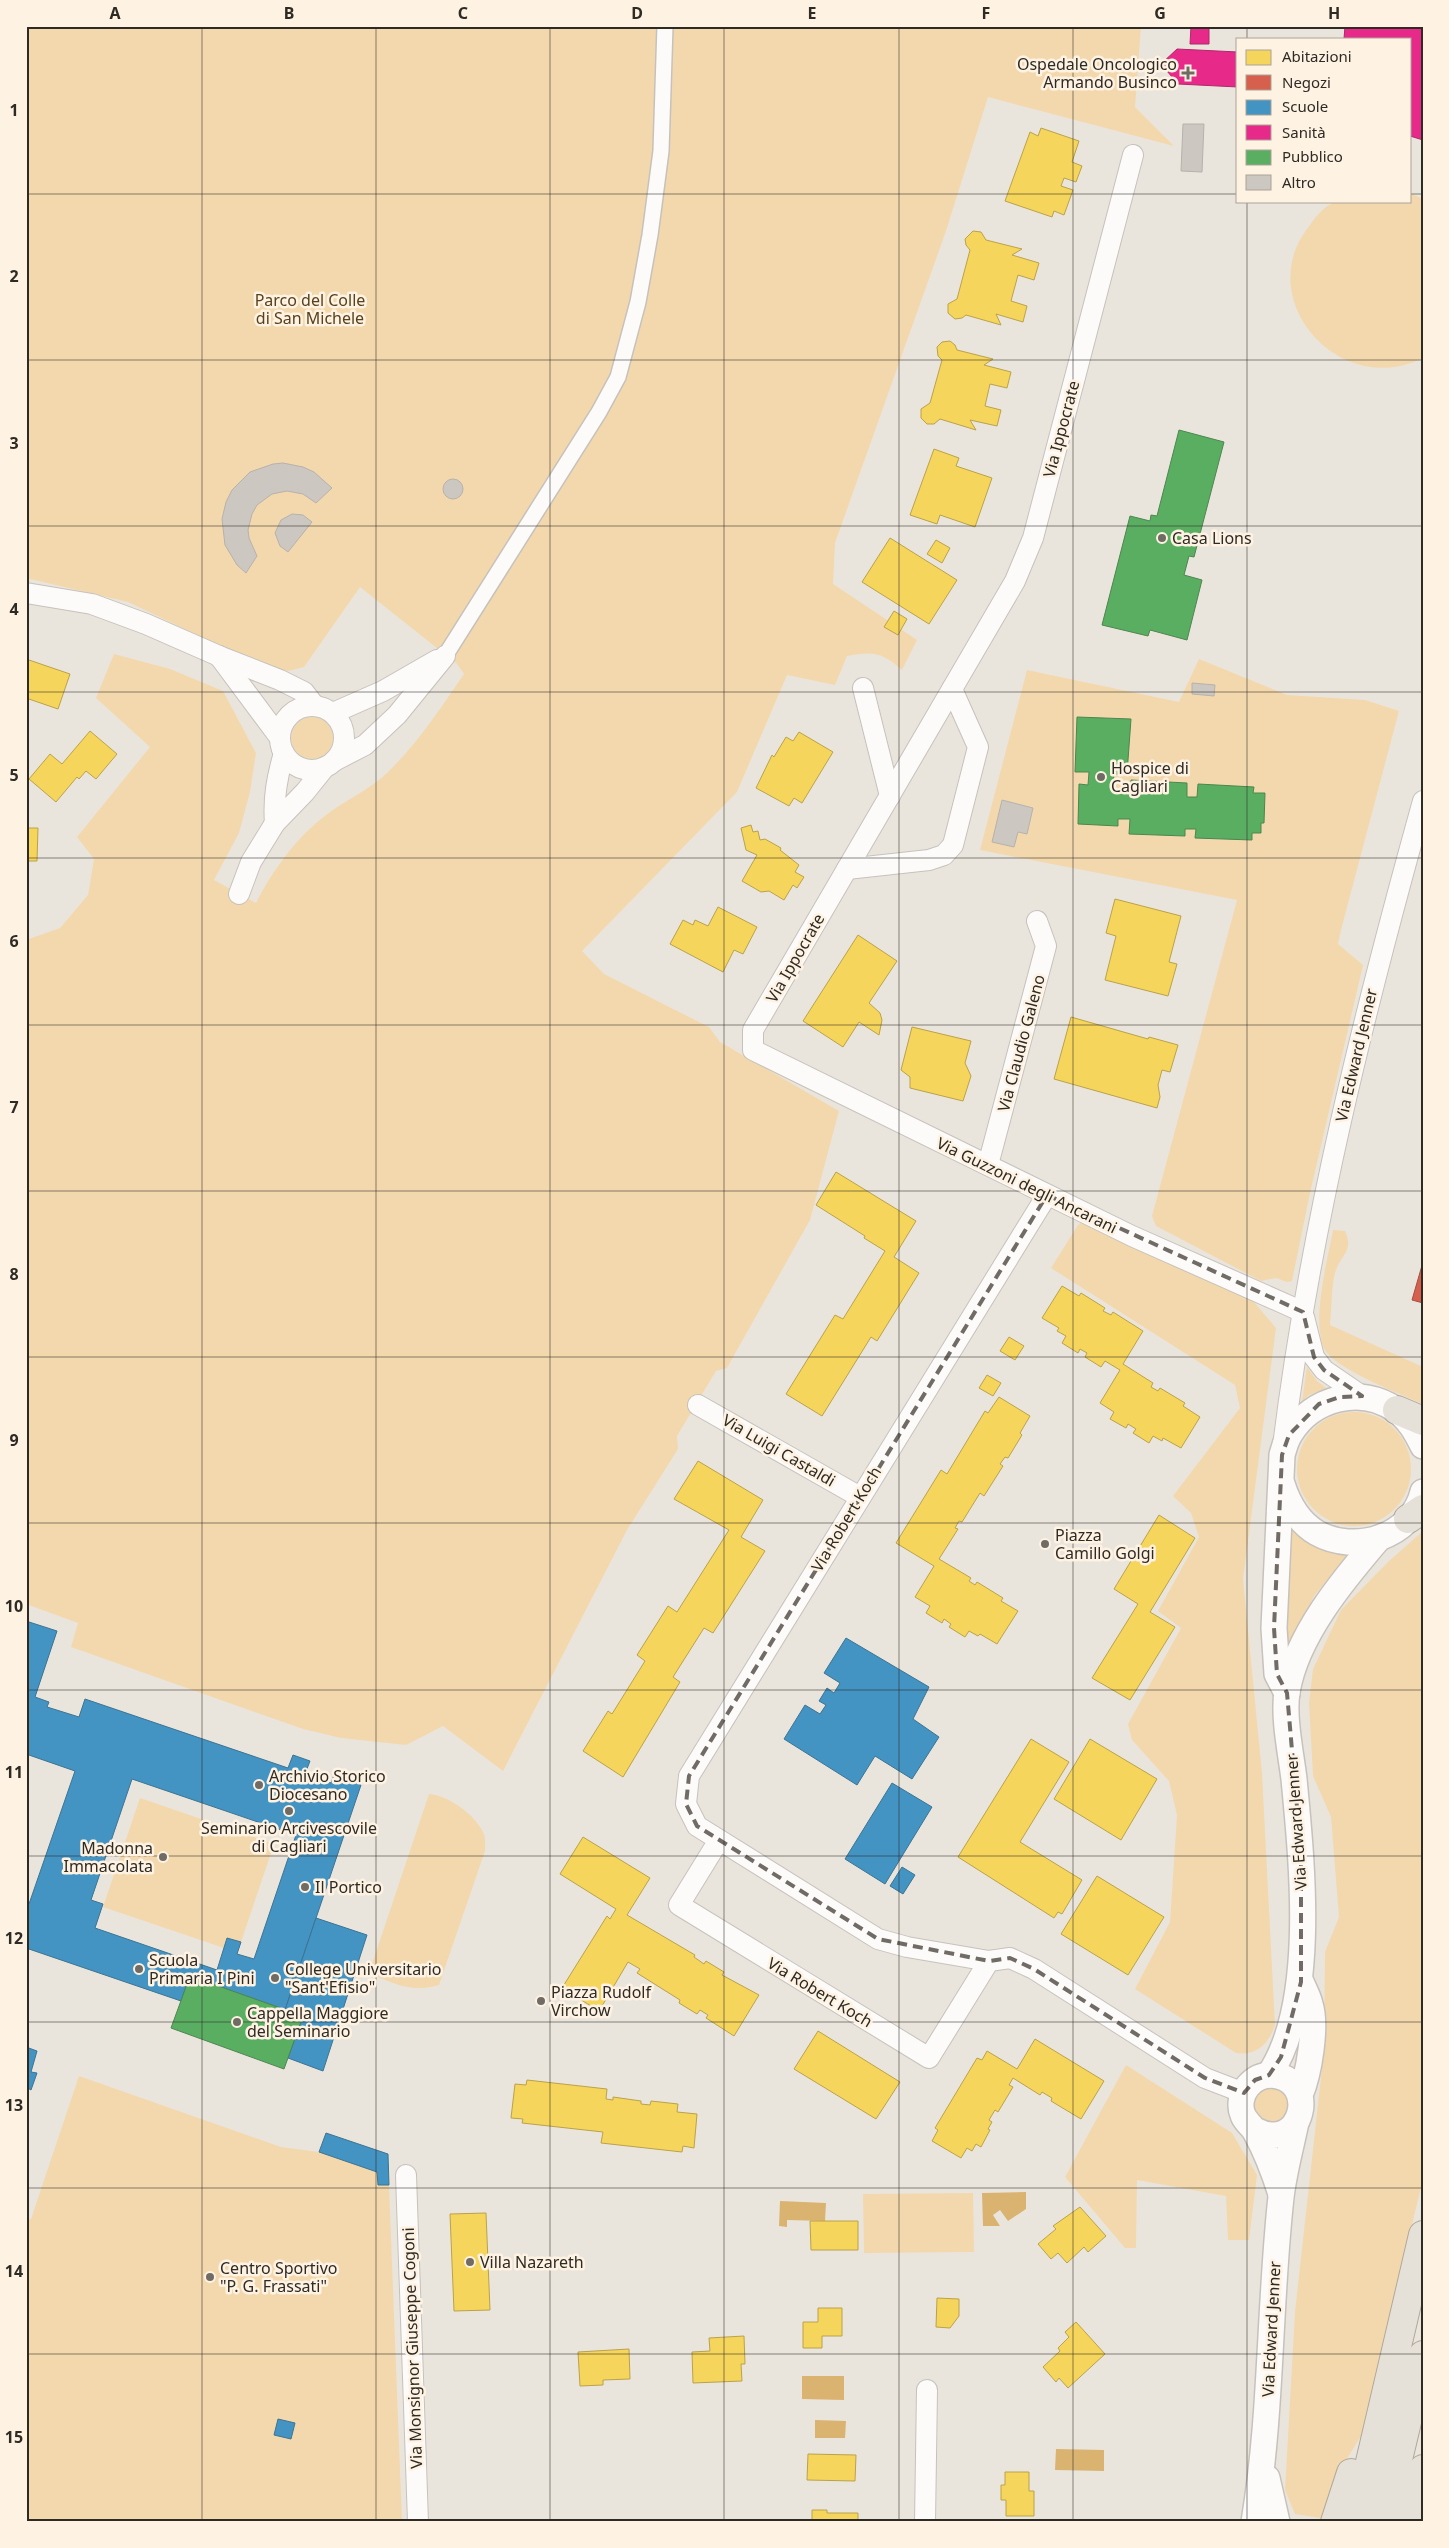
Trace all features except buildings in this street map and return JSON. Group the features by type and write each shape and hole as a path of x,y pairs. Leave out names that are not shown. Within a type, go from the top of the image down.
{"highway":[{"path":"1397,1410 1423,1421"},
{"path":"1356,2522 1423,2236"},
{"path":"1383,2522 1423,2355"},
{"path":"1335,2522 1349,2476 1379,2419"},
{"path":"1410,2522 1423,2469"}],"street":[{"path":"219,656 294,764 304,769 329,764 365,745 397,715 445,656 599,412 618,377 638,302 651,226 661,151 665,26"},
{"name":"Via Ippocrate","path":"753,1050 753,1030 1015,581 1033,538 1133,155"},
{"path":"26,593 92,604 146,624 280,680 304,692 314,706 333,714 340,722 344,732 344,743 306,792 275,823 251,862 239,894"},
{"path":"333,714 383,691 445,656"},
{"path":"863,688 890,796"},
{"path":"847,869 929,860 944,856 953,845 978,747 952,689"},
{"path":"275,823 273,802 286,718 294,711 314,706"},
{"name":"Via Edward Jenner","path":"1269,2075 1281,2057 1290,2032 1291,2018 1301,1982 1301,1853 1287,1693 1277,1674 1274,1628 1275,1567 1281,1467 1296,1339 1303,1312 1319,1218 1333,1162 1352,1069 1382,947 1423,801"},
{"name":"Via Claudio Galeno","path":"988,1165 1046,946 1037,921"},
{"name":"Via Guzzoni degli Ancarani","path":"753,1050 1132,1236 1303,1312"},
{"name":"Via Robert Koch","path":"1047,1195 689,1776 686,1804 697,1826 878,1939 907,1948 989,1961 1010,1958 1034,1969 1205,2078 1244,2093"},
{"name":"Via Edward Jenner","path":"1303,1312 1314,1358 1324,1370 1362,1396"},
{"name":"Via Edward Jenner","path":"1423,1446 1414,1428 1397,1410 1380,1401 1362,1396 1340,1397 1319,1404 1302,1417 1289,1435 1281,1467 1287,1500 1299,1518 1316,1532 1336,1540 1351,1542 1380,1538 1395,1530 1416,1514 1423,1492"},
{"name":"Via Luigi Castaldi","path":"698,1404 860,1497"},
{"name":"Via Edward Jenner","path":"1287,1693 1301,1651 1316,1622 1341,1582 1380,1538"},
{"name":"Via Robert Koch","path":"719,1840 679,1906 930,2058 989,1961"},
{"name":"Via Edward Jenner","path":"1300,2095 1307,2078 1312,2044 1311,2006 1301,1982"},
{"path":"1269,2075 1287,2080 1295,2086 1302,2104 1296,2122 1291,2128 1278,2135 1270,2136 1255,2130 1243,2115 1241,2106 1244,2093 1255,2080 1269,2075"},
{"name":"Via Edward Jenner","path":"1254,2522 1264,2464 1272,2297 1281,2194 1296,2122"},
{"name":"Via Edward Jenner","path":"1255,2130 1271,2162 1281,2194"},
{"name":"Via Monsignor Giuseppe Cogoni","path":"406,2175 418,2522"},
{"path":"925,2522 927,2390"},
{"name":"Via Edward Jenner","path":"1264,2464 1277,2522"}],"highlighted area":[{"path":"1047,1195 1303,1312 1314,1357 1324,1370 1362,1396 1340,1397 1319,1404 1289,1435 1282,1455 1274,1628 1277,1674 1287,1693 1301,1853 1301,1982 1281,2057 1269,2075 1255,2080 1244,2093 1205,2078 1034,1969 1010,1958 989,1961 878,1939 697,1826 686,1804 689,1776"}],"green space":[{"name":"Parco del Colle di San Michele","path":"26,26 1141,26 1135,107 1174,146 988,97 946,231 835,543 833,584 917,640 902,670 883,656 871,653 847,656 835,685 787,675 737,792 582,951 604,974 709,1027 720,1042 839,1111 810,1220 727,1368 716,1371 677,1436 678,1449 627,1530 503,1771 443,1726 406,1745 341,1738 303,1729 71,1647 78,1623 26,1604 26,940 60,928 88,895 94,859 77,837 150,747 96,698 114,654 170,669 223,691 256,753 250,792 239,833 214,880 256,903 279,865 297,842 318,821 373,784 398,762 437,713 464,674 457,664 360,587 304,667 288,671 261,665 128,602 26,578"},
{"path":"1412,194 1423,199 1423,358 1392,367 1361,365 1335,354 1312,335 1297,310 1291,282 1294,253 1312,222 1335,202 1412,202"},
{"path":"1199,659 1287,695 1365,700 1399,711 1338,944 1363,965 1310,1193 1292,1281 1287,1282 1276,1278 1261,1281 1156,1226 1152,1216 1237,900 980,850 1027,670 1179,702"},
{"path":"316,717 324,720 330,726 333,738 330,750 324,756 308,759 300,756 294,750 291,734 294,726 300,720"},
{"path":"1084,1221 1253,1301 1276,1328 1243,1579 1262,1773 1275,2025 1265,2043 1250,2053 1236,2053 1135,1989 1170,1922 1177,1815 1169,1781 1132,1740 1128,1724 1181,1628 1158,1611 1199,1537 1191,1513 1173,1496 1240,1408 1235,1385 1051,1268 1078,1225"},
{"path":"1333,1230 1345,1231 1348,1247 1334,1276 1330,1325 1423,1367 1423,1404 1372,1382 1346,1368 1328,1354 1322,1344 1319,1312"},
{"path":"1307,1367 1317,1381 1326,1388 1309,1395 1302,1401"},
{"path":"1354,1412 1376,1416 1394,1429 1407,1447 1411,1469 1407,1491 1394,1509 1376,1522 1354,1526 1332,1522 1314,1509 1301,1491 1297,1469 1301,1447 1314,1429 1332,1416"},
{"path":"1287,1516 1350,1552 1314,1596 1287,1651 1284,1596"},
{"path":"1423,1531 1423,2179 1361,2436 1340,2470 1326,2519 1295,2514 1285,2490 1295,2312 1324,2050 1325,1952 1339,1917 1331,1817 1313,1776 1309,1703 1313,1669 1341,1610 1388,1562"},
{"path":"429,1794 452,1802 474,1819 484,1834 485,1851 439,1985 411,1988 395,1984 369,1973"},
{"path":"140,1798 274,1844 241,1942 227,1938 224,1948 103,1907"},
{"path":"1126,2065 1232,2133 1257,2175 1249,2240 1228,2240 1226,2196 1137,2180 1136,2248 1125,2248 1065,2177"},
{"name":"Centro Sportivo \"P. G. Frassati\"","path":"79,2076 281,2147 319,2152 377,2172 378,2185 389,2185 402,2522 26,2522 26,2219 31,2219"},
{"path":"1263,2086 1283,2088 1293,2105 1277,2126 1253,2116 1252,2096"},
{"path":"973,2193 974,2252 864,2253 863,2194"}],"shaded area":[{"path":"1026,2192 1026,2209 1008,2221 1000,2210 993,2215 1000,2226 983,2226 982,2193"},
{"path":"780,2201 826,2203 825,2221 787,2220 787,2227 779,2226"},
{"path":"802,2376 844,2376 844,2400 802,2399"},
{"path":"815,2420 846,2421 845,2438 815,2438"},
{"path":"1056,2449 1104,2450 1104,2471 1055,2470"}],"place":[{"name":"Ospedale Oncologico Armando Businco","path":"1188,73"},
{"name":"Casa Lions","path":"1162,538"},
{"name":"Hospice di Cagliari","path":"1101,777"},
{"name":"Piazza Camillo Golgi","path":"1045,1544"},
{"name":"Archivio Storico Diocesano","path":"259,1785"},
{"name":"Seminario Arcivescovile di Cagliari","path":"289,1811"},
{"name":"Madonna Immacolata","path":"163,1857"},
{"name":"Il Portico","path":"305,1887"},
{"name":"Scuola Primaria I Pini","path":"139,1969"},
{"name":"College Universitario \"Sant'Efisio\"","path":"275,1978"},
{"name":"Piazza Rudolf Virchow","path":"541,2001"},
{"name":"Cappella Maggiore del Seminario","path":"237,2022"},
{"name":"Villa Nazareth","path":"470,2262"},
{"name":"Centro Sportivo \"P. G. Frassati\"","path":"210,2277"}]}
